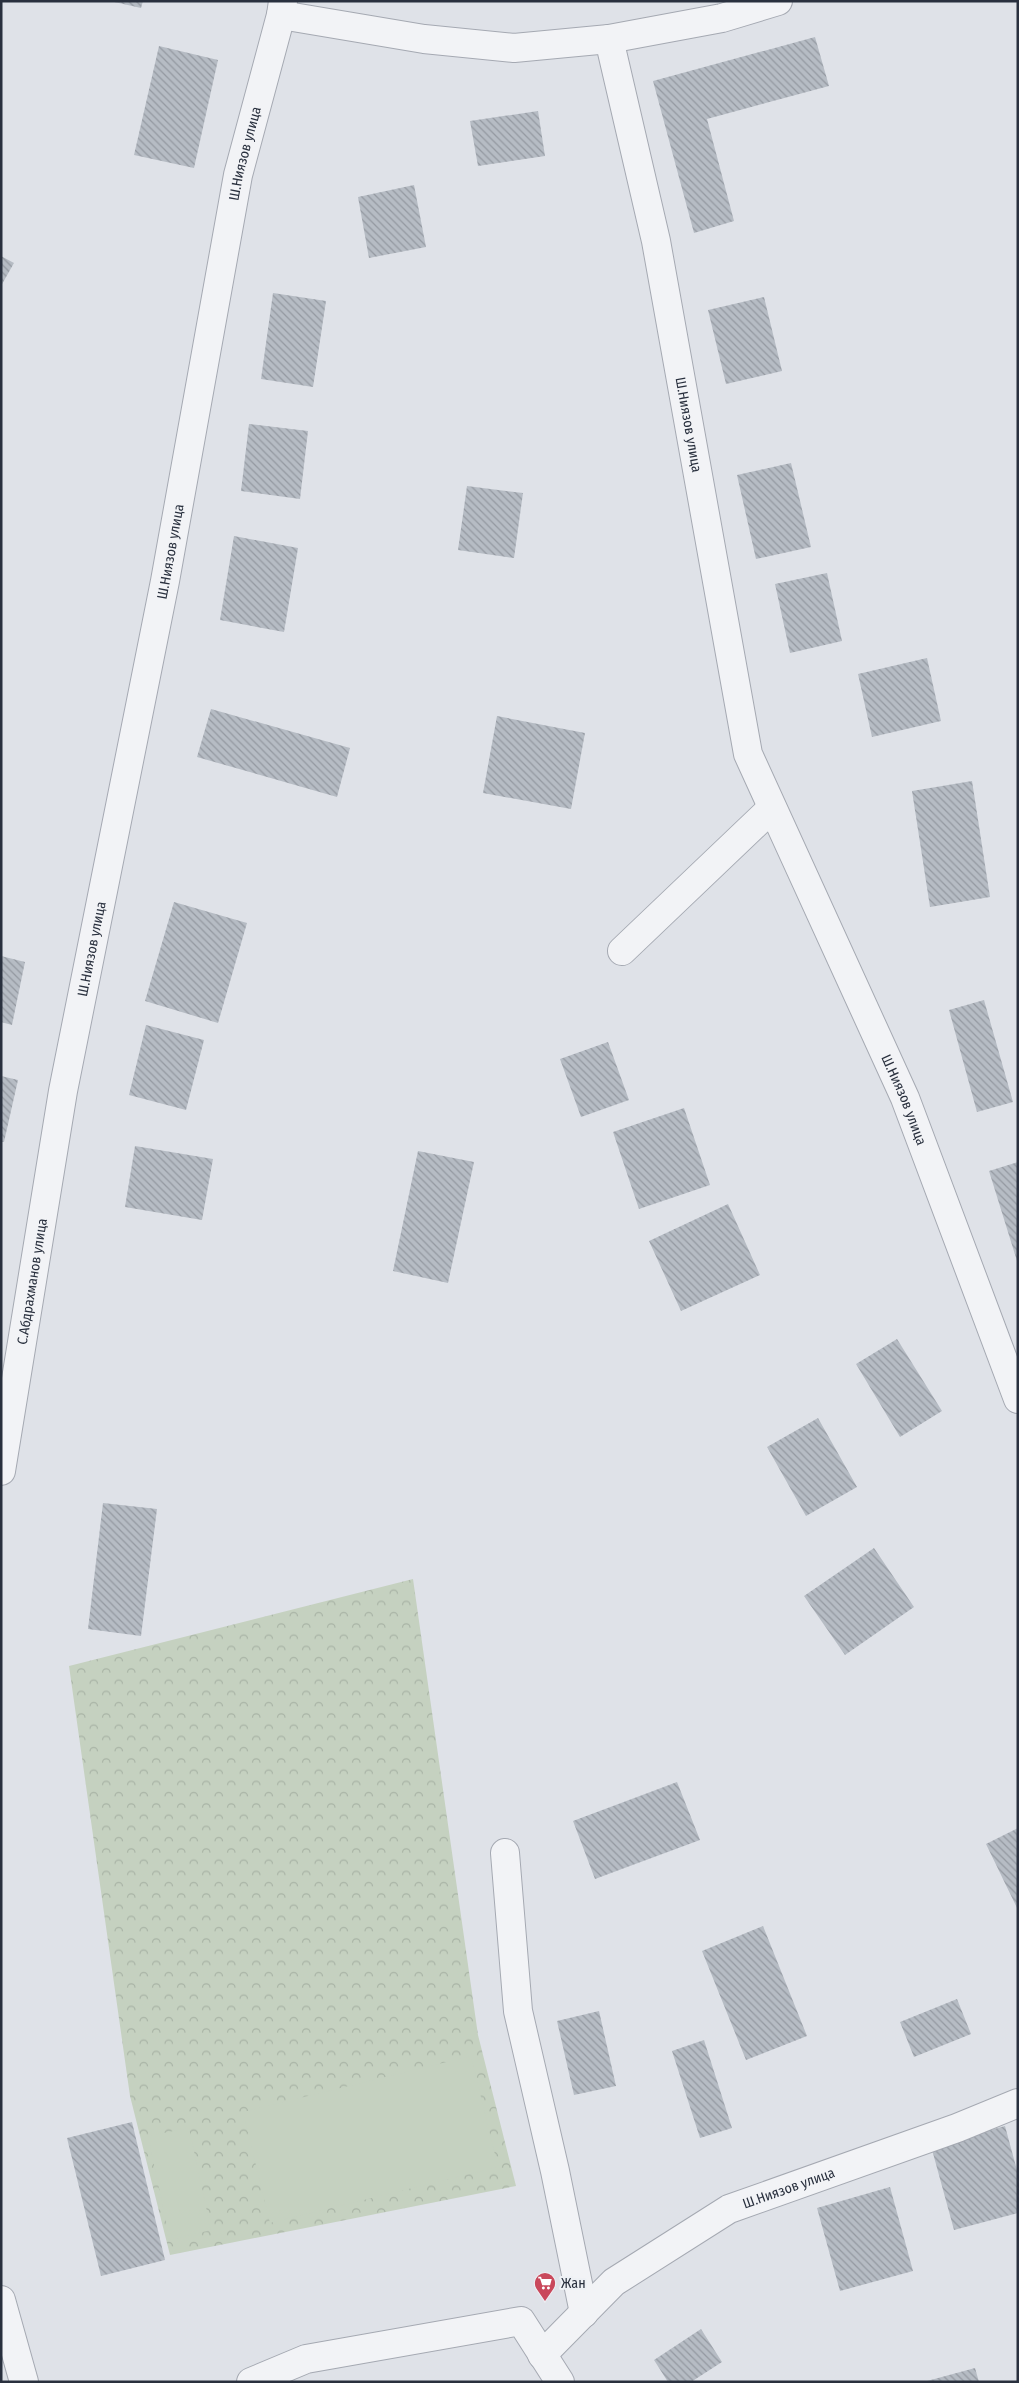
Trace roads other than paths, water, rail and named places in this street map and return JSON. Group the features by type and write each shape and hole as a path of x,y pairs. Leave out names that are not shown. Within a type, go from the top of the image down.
{"street":[{"name":"Ш.Ниязов улица","path":"63,1090 165,581 238,175 282,8 424,38 514,48 609,39 722,18 778,1"},
{"name":"Ш.Ниязов улица","path":"609,39 656,240 748,754 905,1098 1018,1399"},
{"path":"622,951 772,808"},
{"name":"С.Абдрахманов улица","path":"1,1471 63,1090"},
{"path":"505,1853 518,2012 555,2171 584,2314"},
{"name":"Ш.Ниязов улица","path":"542,2355 614,2282 730,2209 957,2128 1018,2103"},
{"path":"1,2300 24,2382"},
{"path":"251,2382 306,2359 520,2321 560,2382"}],"place":[{"name":"Жан","path":"545,2302"}]}
